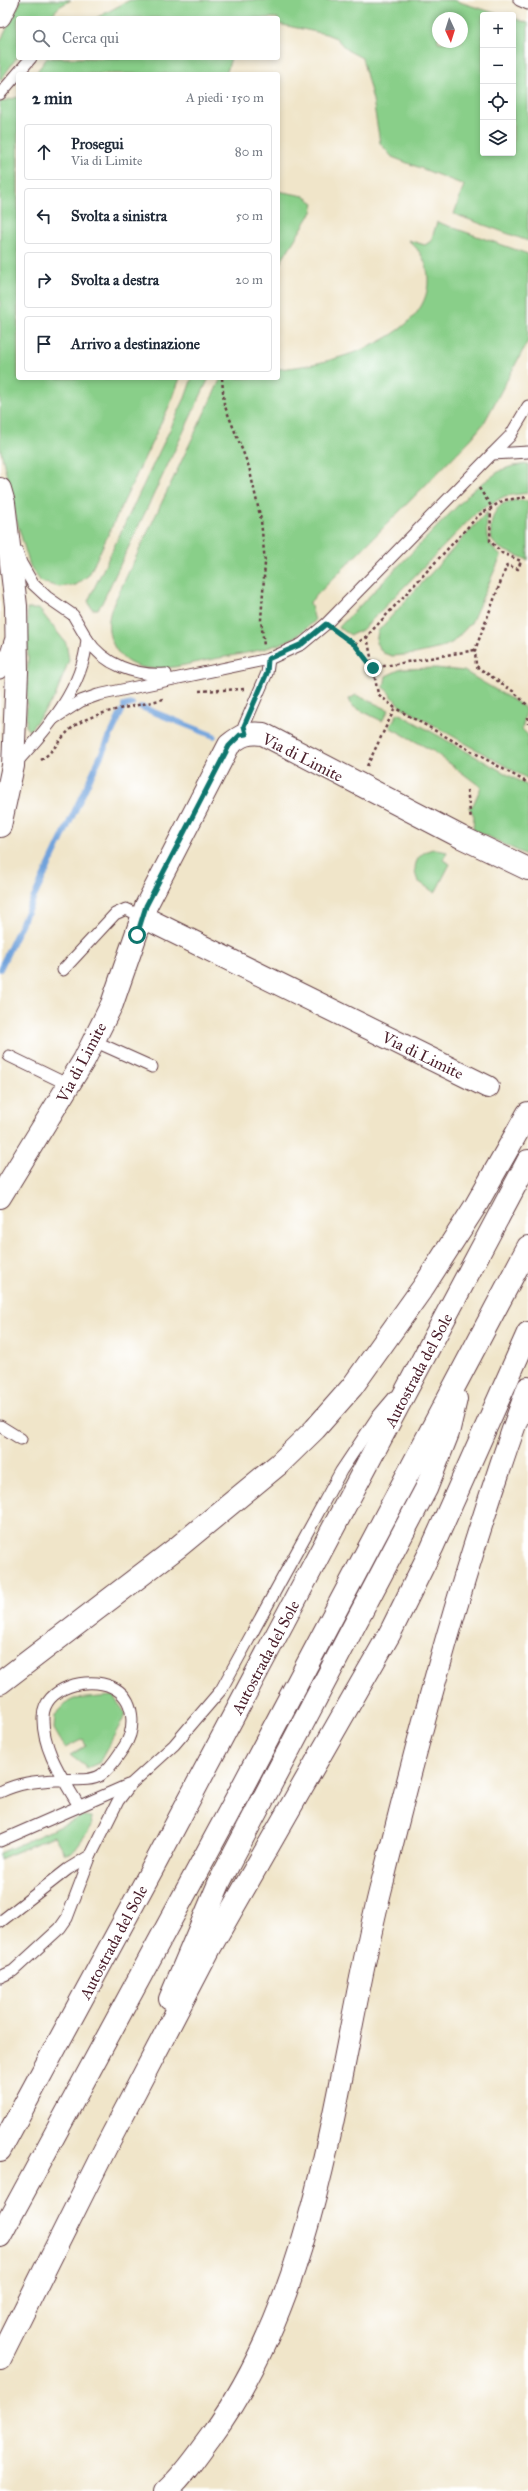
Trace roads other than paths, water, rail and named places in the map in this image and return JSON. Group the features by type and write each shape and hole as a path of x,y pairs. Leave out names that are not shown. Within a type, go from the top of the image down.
{"main road":[{"path":"0,16 8,0"},
{"path":"0,826 12,770 17,672 16,623 1,493"},
{"name":"Via di Limite","path":"0,1198 70,1086 94,1041 112,1004 146,906 229,746 240,735 264,734 358,785 528,869"},
{"name":"Via di Limite","path":"143,917 488,1087"},
{"path":"0,1683 178,1547 279,1464 315,1429 352,1387 424,1286 476,1205 528,1113"},
{"name":"Autostrada del Sole","path":"0,2150 421,1364 528,1161"},
{"path":"0,2236 236,1799 528,1247"},
{"path":"0,2359 107,2145 219,1933 390,1633 432,1548 528,1333"},
{"path":"107,2145 220,1881 426,1489 448,1433 458,1393 476,1344"},
{"path":"166,2491 178,2480 232,2407 278,2317 283,2302 310,2218 375,1912 404,1794 442,1654 480,1527 528,1388"}],"lane":[{"path":"519,0 528,4"},
{"path":"20,72 30,60"},
{"path":"0,94 16,76"},
{"path":"53,719 80,701 98,695 194,673 270,658 302,644 326,624 468,480 510,436 528,408"},
{"path":"492,454 528,452"},
{"path":"1,493 21,563 33,584 47,597 73,615 87,639 99,653 128,670 153,675 194,673"},
{"path":"0,673 16,623"},
{"path":"12,770 53,719 77,681 86,652 87,639"},
{"path":"246,734 244,726 261,690 270,658"},
{"path":"63,970 115,914 126,909 143,917"},
{"path":"94,1041 152,1068"},
{"path":"9,1056 70,1086"},
{"path":"0,1977 13,1971 67,1918 91,1855 118,1801 131,1784 174,1745 221,1690 341,1471 377,1417 421,1364"},
{"path":"0,1426 21,1439"},
{"path":"0,1792 21,1784 64,1779 83,1780 100,1776 112,1765 129,1740 133,1725 131,1710 123,1696 113,1687 98,1683 68,1687 54,1695 45,1705 43,1718 48,1746 64,1779 80,1806"},
{"path":"0,1841 131,1784"},
{"path":"0,1922 68,1869 91,1855"}],"waterway":[{"path":"124,706 132,704"},
{"path":"141,707 214,736"},
{"path":"0,969 122,711"}]}
